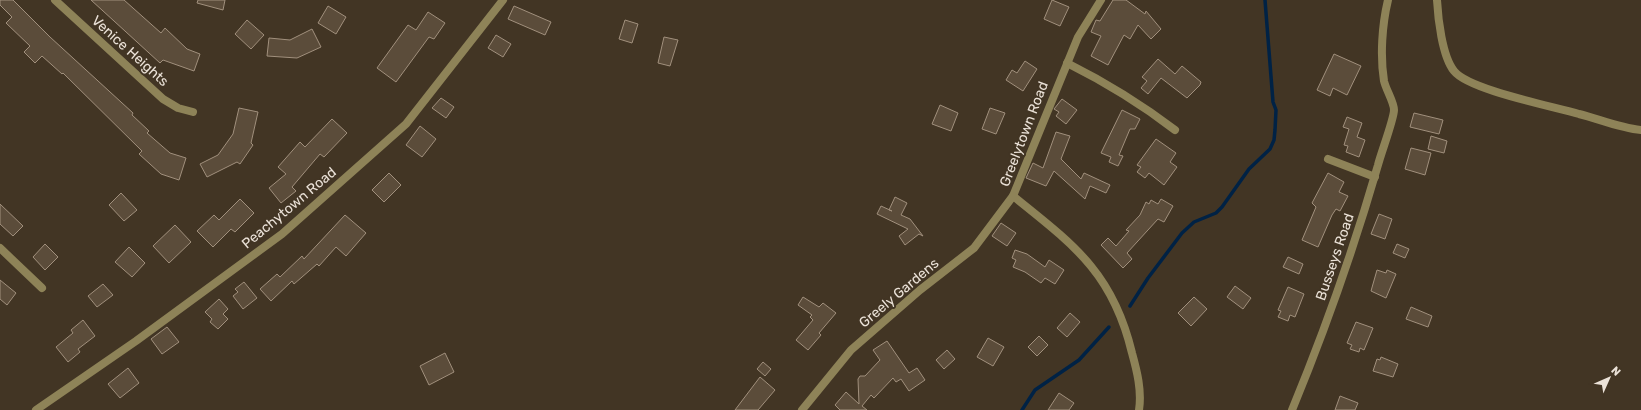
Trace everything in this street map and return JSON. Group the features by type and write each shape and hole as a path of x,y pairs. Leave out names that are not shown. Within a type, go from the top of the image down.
{"street":[{"name":"Venice Heights","path":"55,0 163,99 178,108 193,112"},
{"name":"Peachytown Road","path":"36,410 136,341 282,234 406,124 503,0"},
{"name":"Greelytown Road","path":"1101,0 1078,37 1013,196 1068,240 1099,274 1118,308 1129,339 1136,366 1140,400 1139,410"},
{"name":"Busseys Road","path":"1292,410 1315,355 1375,177 1394,109 1386,89 1382,68 1384,22 1388,0"},
{"path":"1437,0 1442,38 1453,70 1461,78 1483,87 1522,99 1619,126 1641,130"},
{"path":"1067,63 1101,80 1153,113 1175,130"},
{"path":"1328,159 1375,177"},
{"name":"Greely Gardens","path":"802,410 851,350 920,290 974,248 1013,196"},
{"path":"0,248 42,288"}],"building":[{"path":"0,0 13,0 50,37 133,113 132,115 149,131 147,133 170,153 186,158 179,180 161,174 139,154 142,151 63,73 62,74 42,56 35,63 24,52 30,46 6,23 12,17 0,5"},
{"path":"91,0 124,0 161,33 165,28 187,49 200,54 194,71 163,60 160,63"},
{"path":"198,0 225,0 223,10 197,3"},
{"path":"1052,0 1069,7 1060,26 1044,19"},
{"path":"1113,0 1126,0 1145,14 1146,11 1161,29 1151,39 1138,25 1130,39 1124,35 1108,65 1091,56 1101,36 1091,32 1096,20 1100,21"},
{"path":"328,6 346,17 336,34 318,23"},
{"path":"514,6 551,22 545,35 508,19"},
{"path":"428,12 445,23 434,39 429,37 396,82 377,68 408,25 416,30"},
{"path":"247,20 264,35 251,49 235,34"},
{"path":"625,20 638,24 632,43 619,39"},
{"path":"312,29 321,47 297,58 267,56 269,38 290,40"},
{"path":"496,35 511,44 503,57 488,48"},
{"path":"664,37 678,40 670,66 658,63"},
{"path":"1334,54 1361,66 1347,95 1333,88 1330,96 1317,90"},
{"path":"1158,59 1175,74 1182,66 1201,82 1200,85 1187,98 1161,78 1148,94 1141,88 1147,81 1142,77"},
{"path":"1025,61 1037,69 1023,91 1006,80 1012,70 1017,73"},
{"path":"441,98 454,107 446,118 432,108"},
{"path":"1062,99 1077,110 1066,124 1056,116 1059,112 1054,109"},
{"path":"940,105 958,113 951,131 932,124"},
{"path":"239,108 258,112 251,143 253,145 240,164 237,162 207,177 200,164 218,155 233,134"},
{"path":"990,108 1005,113 996,134 982,129"},
{"path":"1122,110 1140,119 1135,129 1130,129 1119,155 1123,156 1118,166 1109,162 1111,157 1101,153"},
{"path":"1414,113 1443,120 1439,134 1410,127"},
{"path":"1347,117 1362,123 1357,137 1365,140 1359,157 1346,152 1348,146 1344,145 1349,129 1343,127"},
{"path":"332,119 347,133 324,157 320,154 292,187 296,191 281,203 269,188 286,174 278,167 300,142 305,147"},
{"path":"420,126 436,139 422,157 406,145"},
{"path":"1056,132 1070,136 1061,159 1081,179 1084,173 1110,185 1106,193 1090,186 1085,199 1054,171 1046,186 1026,178 1033,163 1043,168"},
{"path":"1431,136 1447,141 1444,153 1428,149"},
{"path":"1156,139 1176,153 1170,162 1177,167 1164,185 1149,173 1145,178 1137,172 1141,167 1137,165"},
{"path":"1411,148 1431,153 1425,175 1405,169"},
{"path":"389,173 401,185 384,202 372,190"},
{"path":"1328,173 1344,182 1339,192 1348,196 1340,211 1336,209 1332,215 1318,247 1302,240 1316,207 1312,203"},
{"path":"121,193 137,210 124,221 109,205"},
{"path":"895,197 907,203 901,215 910,219 923,236 919,234 905,245 899,236 908,229 877,214 881,206 889,210"},
{"path":"240,199 254,213 235,232 231,229 213,247 197,231 214,215 219,220"},
{"path":"1161,199 1173,206 1164,222 1158,219 1127,253 1132,259 1123,268 1101,245 1108,238 1116,246 1129,231 1126,230 1140,215 1146,202 1149,204 1151,200 1158,204"},
{"path":"0,204 23,226 13,236 0,224"},
{"path":"1379,214 1392,219 1385,239 1371,234"},
{"path":"345,215 366,233 346,256 336,247 319,266 317,264 294,284 292,281 271,301 260,289 277,274 280,277 302,256 304,259"},
{"path":"1001,223 1016,233 1007,246 992,236"},
{"path":"175,225 191,242 169,263 153,246"},
{"path":"45,244 58,257 45,270 33,257"},
{"path":"1397,244 1409,249 1405,258 1393,253"},
{"path":"129,247 145,263 132,277 115,262"},
{"path":"1015,250 1027,254 1045,267 1049,260 1064,270 1055,284 1045,278 1041,283 1025,272 1013,267 1016,260 1012,258"},
{"path":"1288,257 1303,264 1299,274 1283,267"},
{"path":"1377,270 1386,273 1387,270 1396,274 1386,298 1371,291"},
{"path":"0,280 16,293 7,305 0,299"},
{"path":"244,282 257,298 243,309 233,296 238,292 235,289"},
{"path":"103,284 113,295 97,307 88,296"},
{"path":"1235,286 1251,298 1243,309 1227,297"},
{"path":"1288,287 1304,294 1295,317 1290,315 1288,321 1278,317 1281,311 1278,310"},
{"path":"803,297 819,307 823,303 836,313 819,333 821,335 808,350 796,340 813,320 810,317 812,315 798,305"},
{"path":"1194,297 1207,309 1191,326 1178,313"},
{"path":"219,299 228,309 223,314 228,319 218,329 210,322 212,319 205,312"},
{"path":"1411,307 1432,316 1428,327 1406,319"},
{"path":"1070,313 1080,322 1067,337 1057,328"},
{"path":"83,320 95,336 78,349 80,352 68,362 56,347 73,333 71,330"},
{"path":"1356,322 1373,328 1364,350 1360,348 1359,352 1350,349 1352,345 1347,343"},
{"path":"167,327 179,342 162,354 151,339"},
{"path":"1039,336 1048,345 1037,356 1028,347"},
{"path":"988,338 1004,347 993,366 977,357"},
{"path":"887,341 909,373 917,368 925,380 909,391 901,379 896,382 893,378 874,398 871,395 862,406 867,410 840,410 835,405 846,392 859,404 858,379 860,376 865,376 880,360 873,350"},
{"path":"947,350 955,359 944,369 936,360"},
{"path":"445,353 454,372 429,385 420,366"},
{"path":"1381,357 1398,364 1393,377 1373,371 1377,359 1380,360"},
{"path":"763,362 771,369 765,376 757,369"},
{"path":"128,368 139,383 120,398 108,384"},
{"path":"760,377 775,390 758,410 735,410"},
{"path":"1059,393 1074,403 1069,410 1048,410"},
{"path":"1340,396 1358,403 1355,410 1335,410"}],"waterway":[{"path":"1130,306 1148,278 1182,233 1194,222 1216,213 1222,207 1249,169 1270,149 1274,140 1276,110 1273,102 1265,0"},
{"path":"1022,410 1035,390 1079,360 1109,327"}]}
